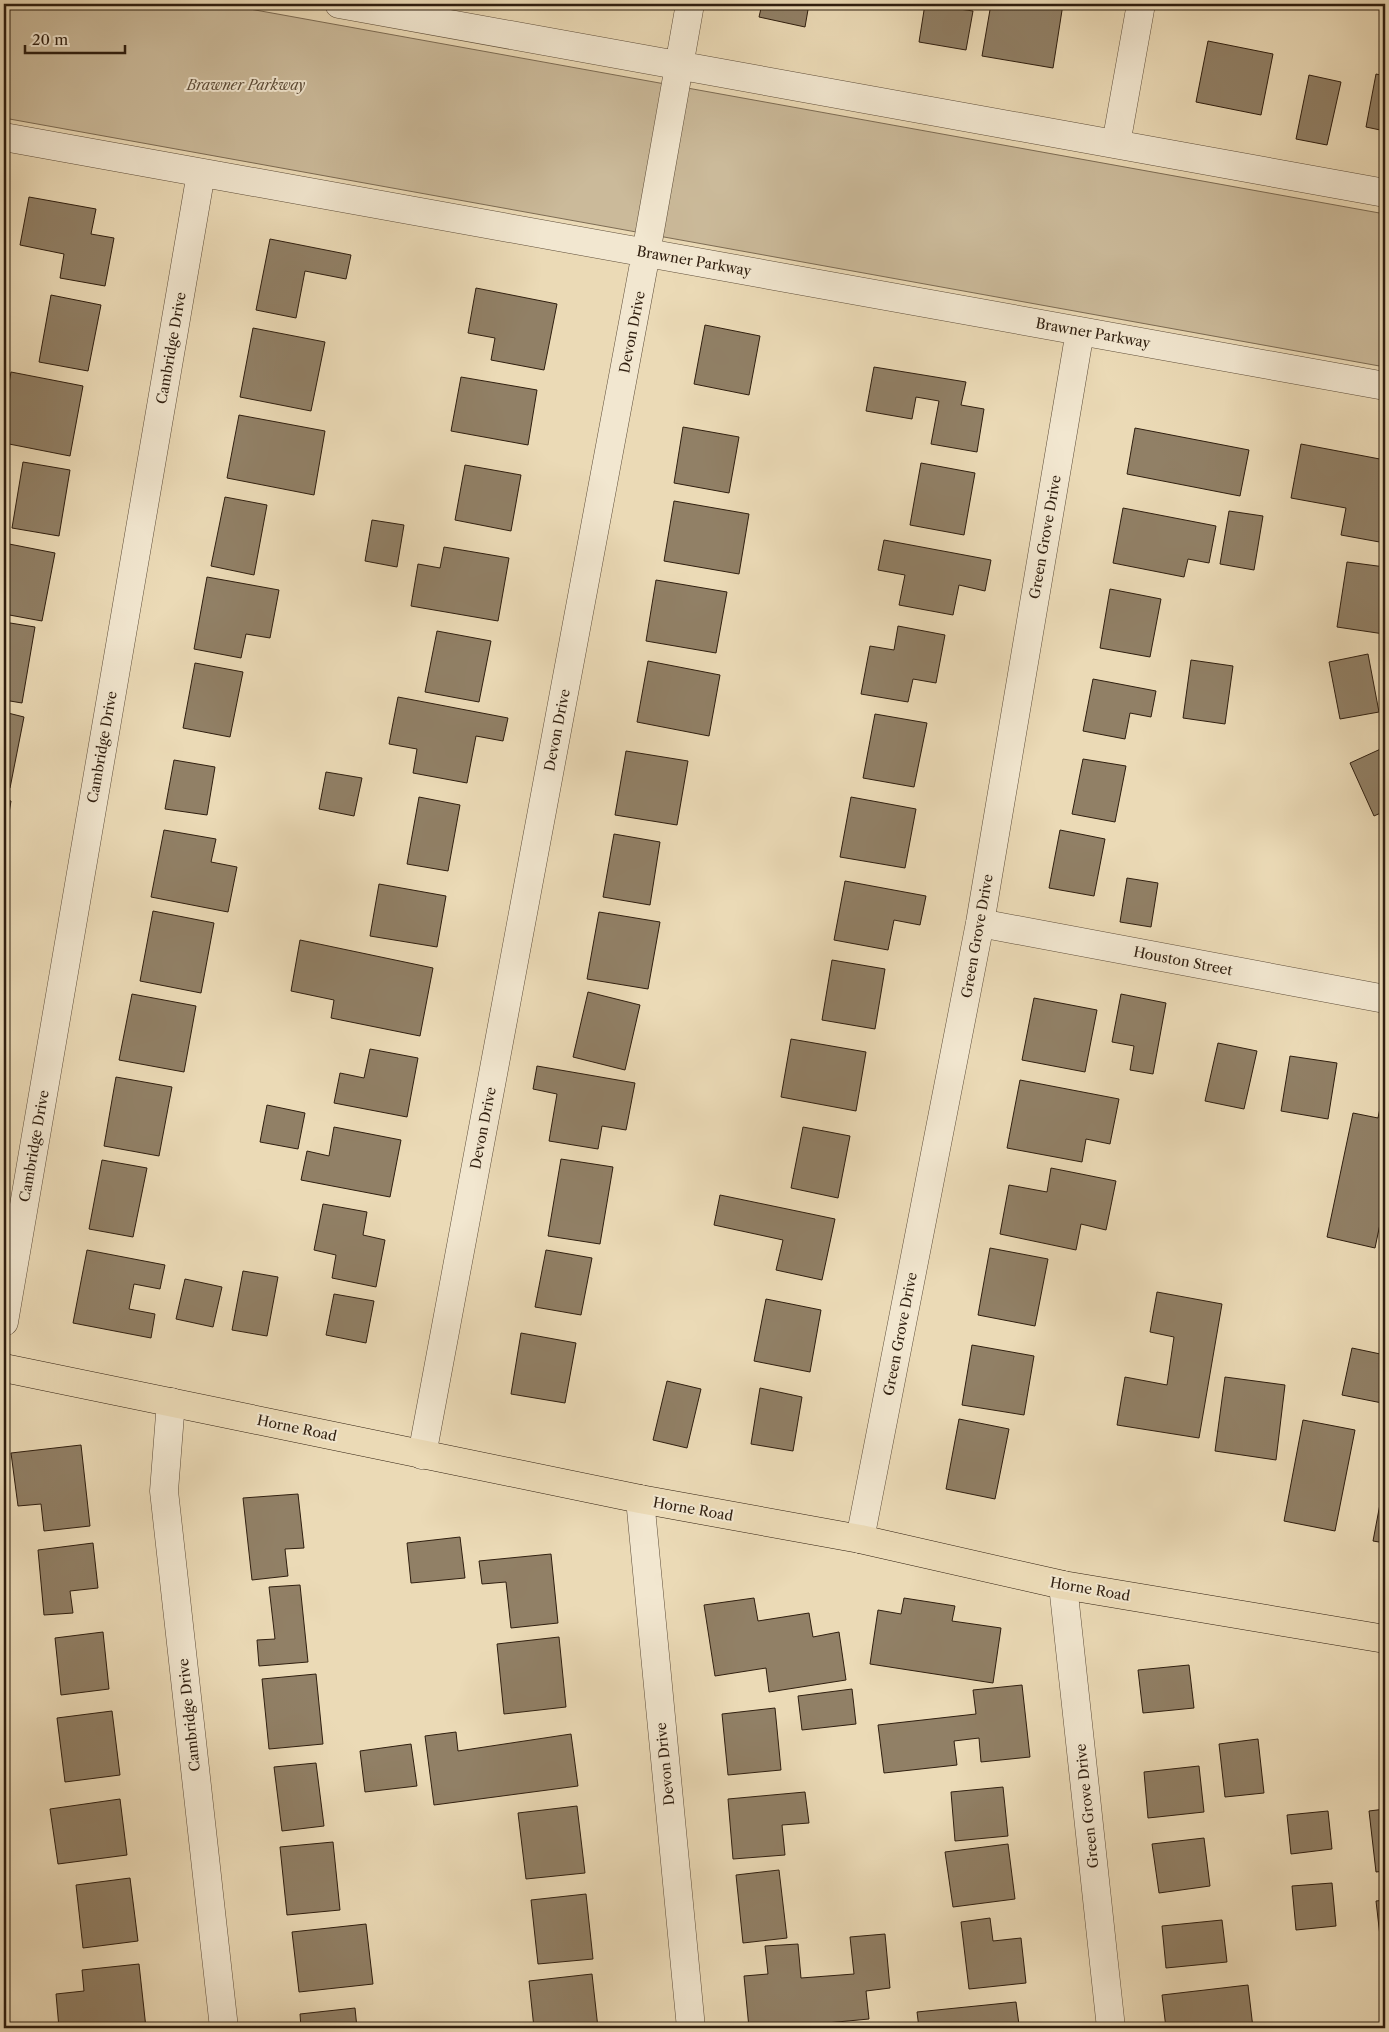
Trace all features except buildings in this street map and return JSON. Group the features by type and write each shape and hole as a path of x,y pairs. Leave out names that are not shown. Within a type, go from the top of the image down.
{"main road":[{"name":"Horne Road","path":"4,1368 640,1499 860,1539 1063,1585 1385,1639"}],"street":[{"path":"339,4 1385,193"},
{"name":"Devon Drive","path":"422,1455 646,253 690,4"},
{"path":"1116,144 1140,4"},
{"name":"Brawner Parkway","path":"4,137 1385,386"},
{"name":"Cambridge Drive","path":"4,1322 201,173"},
{"name":"Green Grove Drive","path":"860,1539 980,923 1080,331"},
{"name":"Houston Street","path":"980,923 1385,999"},
{"name":"Cambridge Drive","path":"171,1402 164,1492 224,2028"},
{"name":"Devon Drive","path":"640,1499 691,2028"},
{"name":"Green Grove Drive","path":"1063,1585 1111,2028"}],"green space":[{"name":"Brawner Parkway","path":"4,4 222,4 1385,214 1385,367 4,118"}]}
